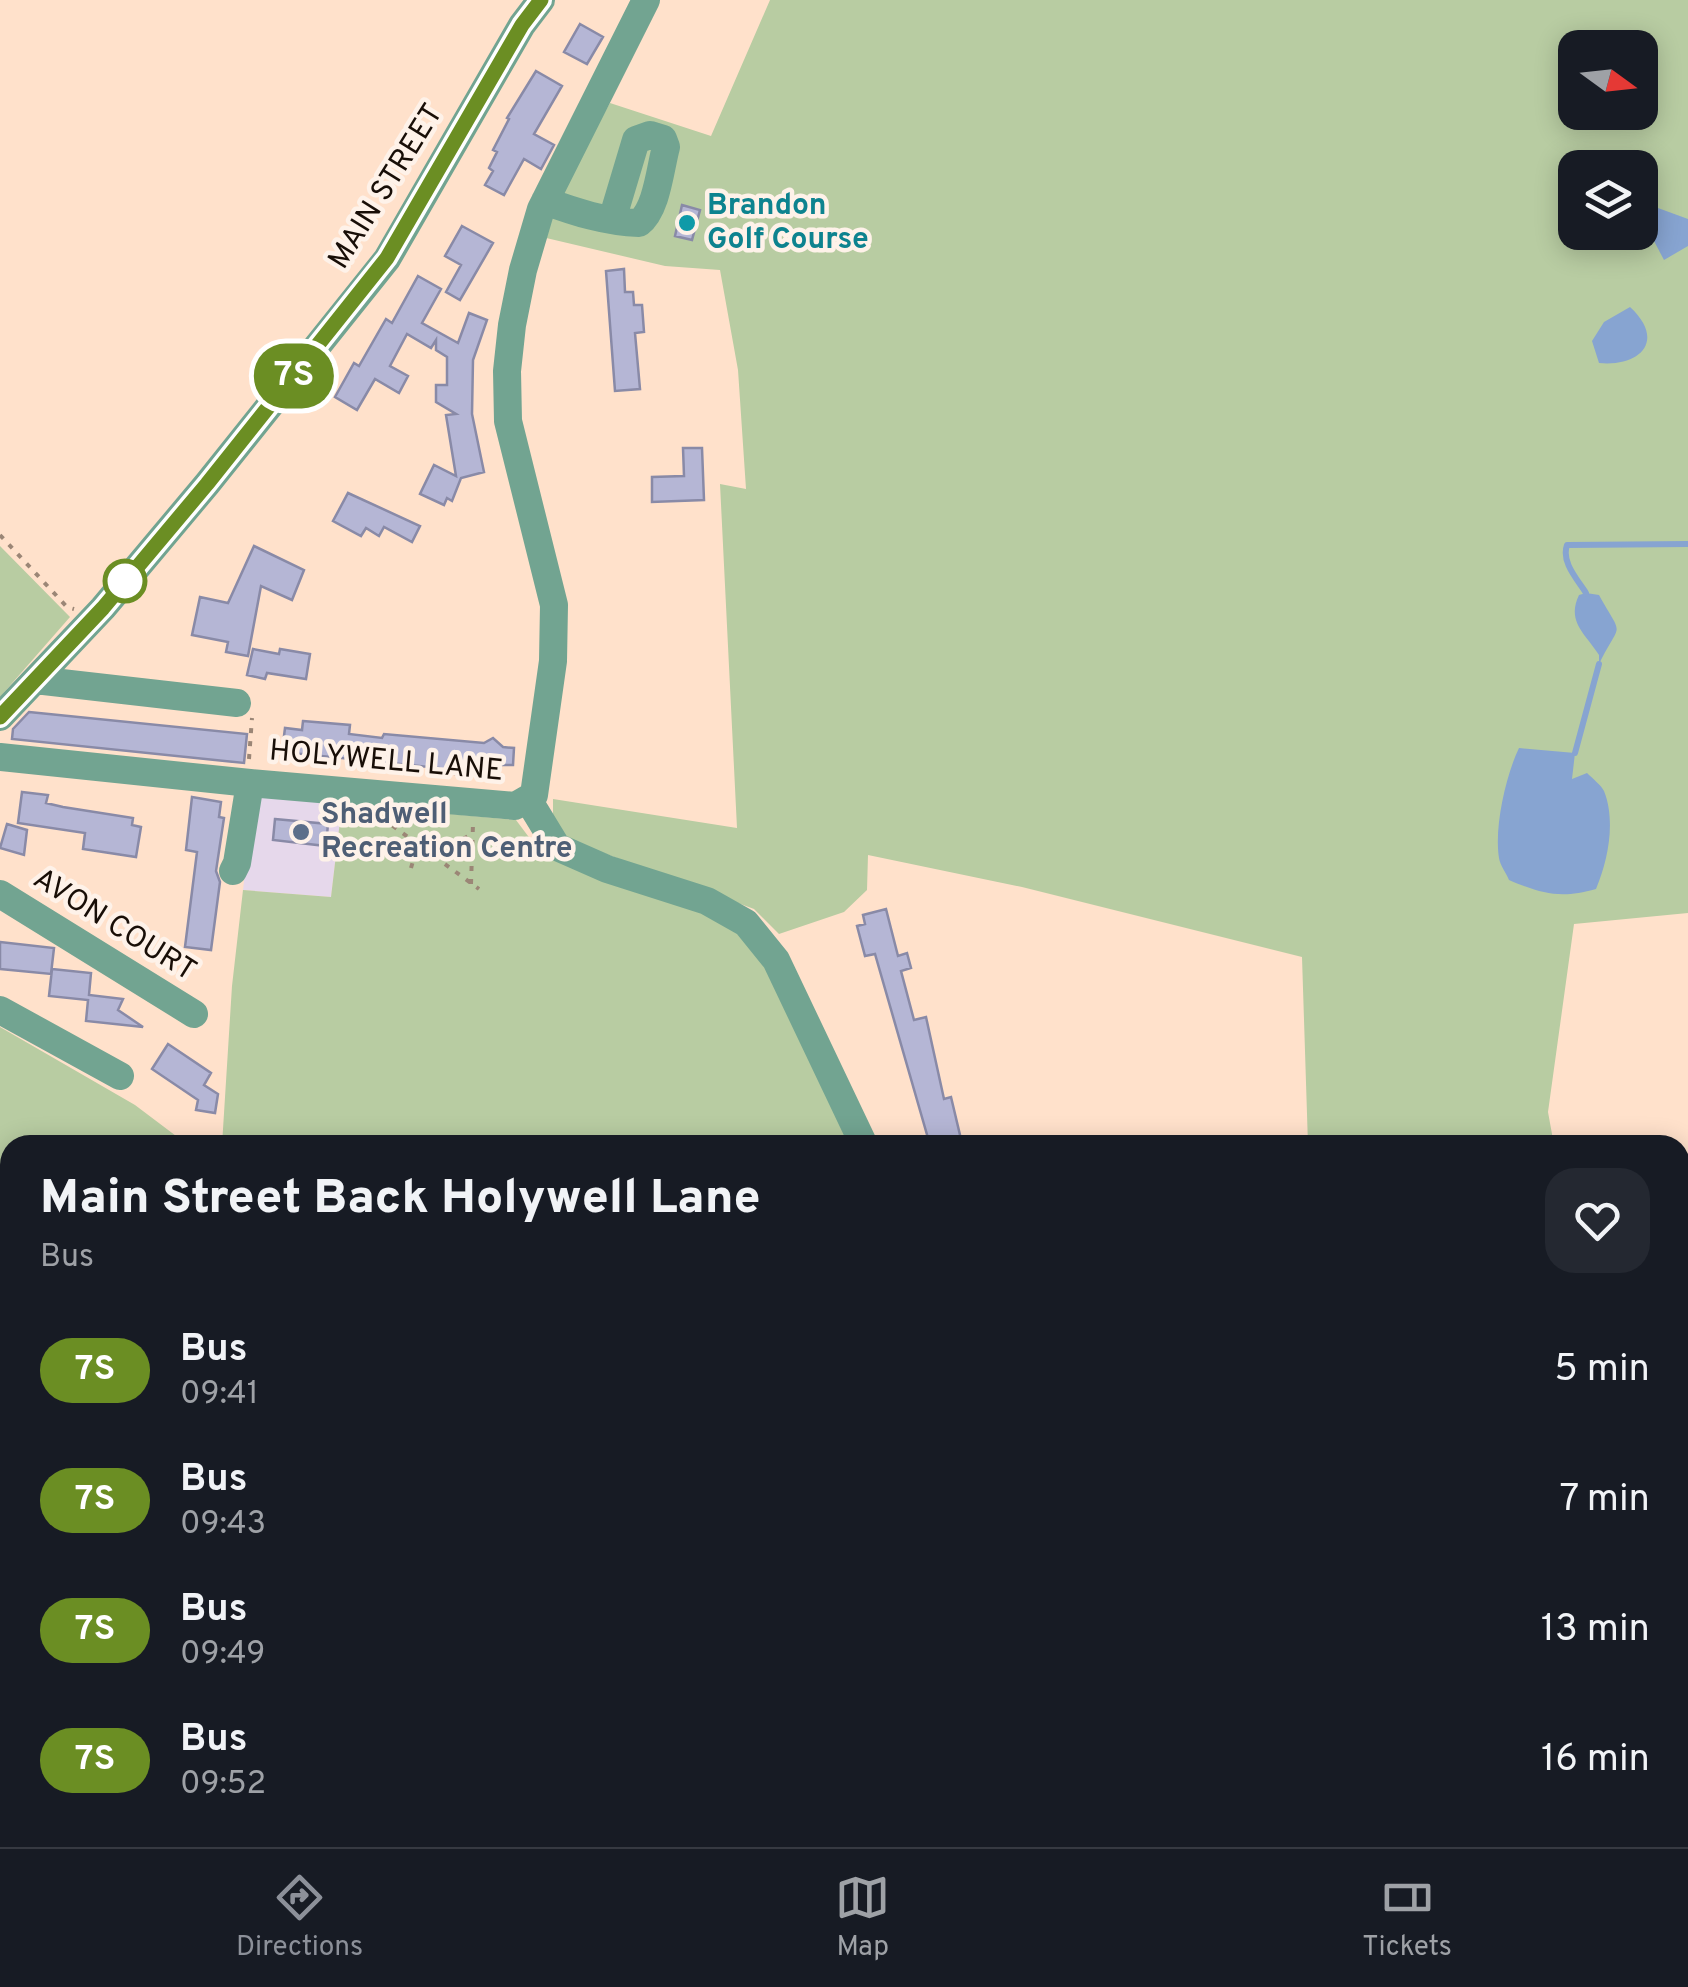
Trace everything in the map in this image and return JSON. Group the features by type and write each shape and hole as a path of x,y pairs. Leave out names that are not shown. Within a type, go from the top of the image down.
{"street":[{"name":"MAIN STREET","path":"0,717 96,616 387,258 522,25 541,0"},
{"name":"HOLYWELL LANE","path":"0,757 515,806 529,800 537,788 553,661 554,605 508,420 507,371 523,270 545,202 646,0"},
{"path":"545,202 612,220"},
{"path":"35,680 237,702"},
{"path":"232,872 237,864 249,783"},
{"path":"529,800 558,847 607,868 707,901 746,923 776,960 859,1135"},
{"name":"AVON COURT","path":"0,894 194,1014"},
{"path":"0,1010 120,1076"}],"path":[{"path":"0,535 67,607 96,616"},
{"path":"237,702 253,705 249,783"},
{"path":"471,884 474,802"},
{"path":"377,814 479,889"},
{"path":"424,847 462,840 472,834"},
{"path":"411,868 418,842"}],"shaded area":[{"path":"254,795 342,804 331,897 243,890"}],"green space":[{"name":"Brandon Golf Course","path":"770,0 1688,0 1688,913 1574,924 1548,1112 1552,1135 1308,1135 1302,957 1022,887 868,855 867,890 844,912 779,934 754,909 566,839 553,822 553,799 737,828 720,484 746,489 738,370 720,270 665,266 542,237 565,180 610,103 711,136"},
{"path":"0,546 70,617 0,697"},
{"path":"342,804 516,820 537,848 561,861 714,916 741,936 765,966 846,1135 223,1135 232,986 243,890 331,897"},
{"path":"0,1027 135,1105 175,1135 0,1135"}],"water":[{"path":"1658,208 1688,219 1688,246 1664,260 1658,249"},
{"path":"1630,307 1646,330 1644,349 1627,361 1599,363 1592,341 1604,322"},
{"path":"1579,595 1599,595 1617,630 1599,664 1599,655 1576,620"},
{"path":"1519,748 1575,753 1572,779 1587,773 1604,791 1610,815 1609,841 1596,889 1552,894 1509,880 1500,861 1498,832 1506,786"}],"building":[{"path":"580,24 603,37 587,64 564,52"},
{"path":"536,71 562,86 534,134 554,145 541,169 524,159 504,195 485,185 493,171 489,168 497,152 493,150 507,118"},
{"name":"Brandon Golf Course","path":"682,205 700,210 692,240 675,236"},
{"path":"462,226 493,243 460,300 446,292 461,265 445,256"},
{"path":"624,269 625,292 633,292 634,305 642,305 644,332 635,333 640,389 615,391 606,271"},
{"path":"418,276 441,289 422,323 458,343 469,313 487,320 473,360 472,414 484,472 461,478 452,501 447,498 444,505 420,494 434,465 456,476 446,415 456,414 436,402 436,385 447,385 447,357 436,350 436,340 431,348 407,334 390,366 408,376 399,393 375,379 357,410 335,397 354,363 359,366 386,319 392,323"},
{"path":"683,448 702,448 704,500 652,502 652,477 684,476"},
{"path":"348,493 420,526 412,542 384,527 379,536 366,528 361,536 333,521"},
{"path":"254,546 304,570 292,600 261,586 248,656 226,652 228,642 192,635 200,597 228,603"},
{"path":"253,649 310,654 306,679 267,673 265,679 247,675"},
{"path":"29,712 247,734 244,763 12,739 13,729"},
{"path":"303,721 350,725 349,734 382,738 384,734 484,743 493,738 503,747 514,748 513,765 488,765 487,773 456,770 456,774 438,772 439,768 282,752 285,728 302,730"},
{"path":"22,792 48,795 46,803 63,807 133,818 132,825 141,827 136,857 83,849 85,833 18,823"},
{"path":"192,797 221,802 219,817 224,818 211,950 185,947 197,852 186,850"},
{"name":"Shadwell Recreation Centre","path":"275,819 328,824 326,846 273,840"},
{"path":"7,824 27,830 24,855 0,848"},
{"path":"886,909 898,956 907,953 911,968 901,971 914,1020 926,1017 944,1099 951,1097 960,1135 927,1135 875,954 865,956 857,926 865,924 863,915"},
{"path":"0,942 54,948 51,974 0,969"},
{"path":"52,969 91,973 89,995 123,999 118,1010 143,1027 86,1021 88,1000 49,996"},
{"path":"168,1044 211,1073 204,1085 218,1094 215,1113 196,1110 198,1100 152,1069"}],"waterway":[{"path":"1586,593 1568,564 1567,545 1688,544"},
{"path":"1575,753 1599,664"}],"bus line":[{"name":"7S","path":"0,717 103,608 387,258 522,25 541,0"}],"place":[{"name":"Brandon Golf Course","path":"687,223"},
{"name":"Shadwell Recreation Centre","path":"301,832"}]}
